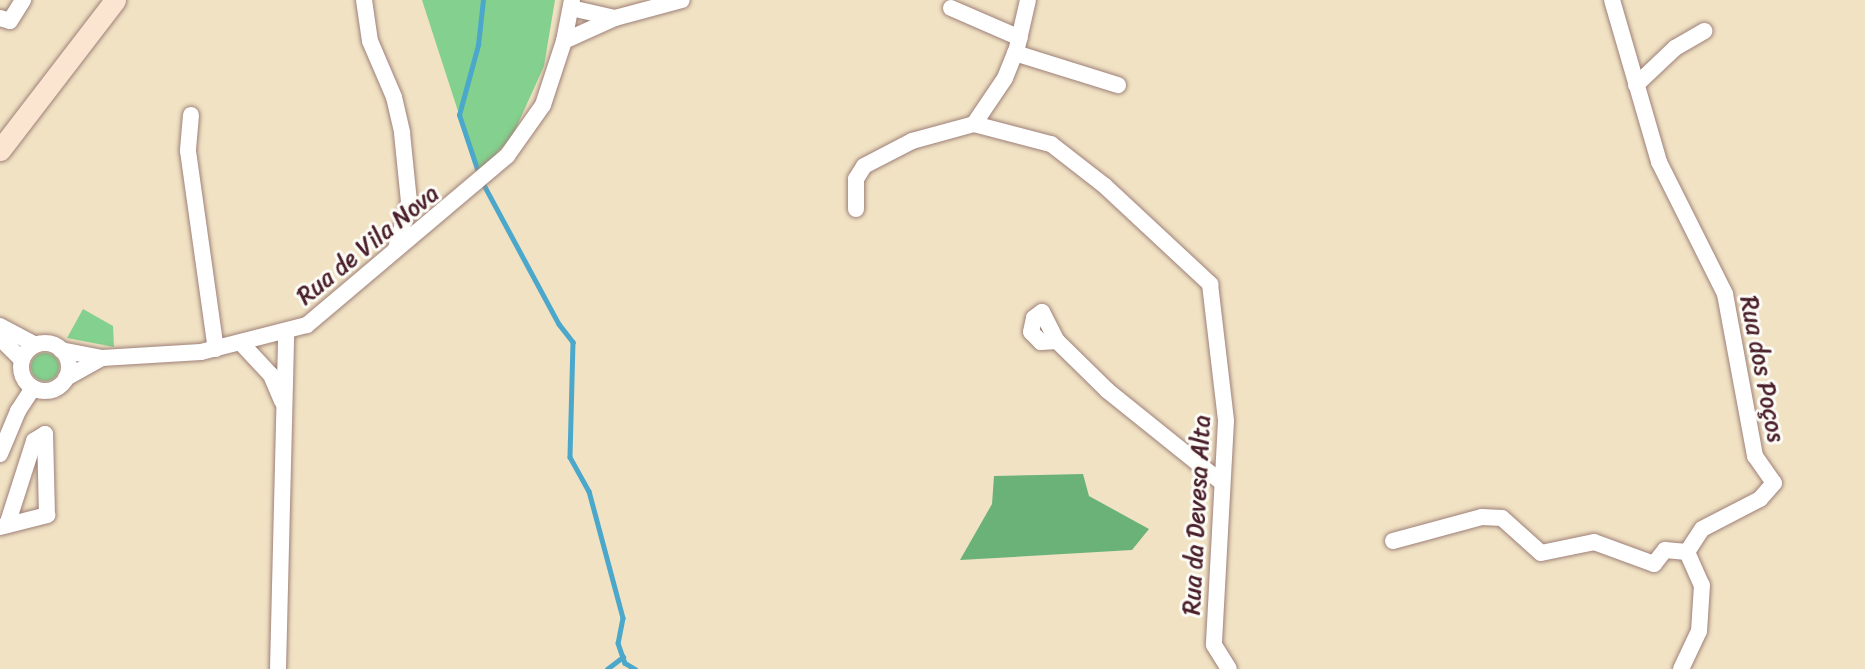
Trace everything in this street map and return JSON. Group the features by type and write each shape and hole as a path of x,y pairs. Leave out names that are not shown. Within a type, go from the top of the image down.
{"main road":[{"path":"0,150 115,0"}],"street":[{"path":"0,18 9,21 23,0"},
{"path":"364,0 370,41 394,97 402,133 409,202 396,249"},
{"path":"564,41 614,18 682,0"},
{"path":"856,209 856,179 864,166 912,141 974,124 1005,78 1017,45 1028,0"},
{"name":"Rua dos Poços","path":"1612,0 1658,162 1726,294 1755,457 1774,483 1760,499 1702,529 1686,552"},
{"path":"571,4 614,18"},
{"name":"Rua de Vila Nova","path":"102,358 216,349 307,325 396,249 482,181 543,105 564,41 571,4"},
{"path":"951,8 1017,45 1118,85"},
{"path":"1636,85 1675,48 1704,31"},
{"path":"191,115 188,151 216,349"},
{"name":"Rua da Devesa Alta","path":"974,124 1051,144 1105,186 1209,284 1226,421 1214,645 1229,669"},
{"path":"0,326 35,345 49,344 61,350 102,358"},
{"path":"278,669 286,332"},
{"path":"0,338 22,360 23,376 33,388 48,391 102,358"},
{"path":"1057,341 1139,418 1221,482"},
{"path":"242,344 271,375 284,405"},
{"path":"22,360 35,345"},
{"path":"61,350 68,363 66,378"},
{"path":"0,454 33,388"},
{"path":"46,434 47,514 4,526 34,441 46,434"},
{"path":"1393,541 1482,517 1502,518 1541,553 1594,542 1654,564 1665,550 1686,552 1702,585 1699,631 1681,669"}],"green space":[{"path":"422,0 555,0 544,66 512,137 478,173"},
{"path":"83,309 113,326 114,347 67,338"},
{"path":"45,353 55,357 59,367 55,377 45,381 35,377 31,367 35,357"},
{"path":"1083,474 1089,496 1149,529 1132,550 960,560 992,504 994,476"}],"waterway":[{"path":"479,175 459,115 478,45 483,0"},
{"path":"483,183 559,324 573,342 570,457 589,491 623,618 618,643 625,663 635,669"},
{"path":"607,669 623,657"}]}
